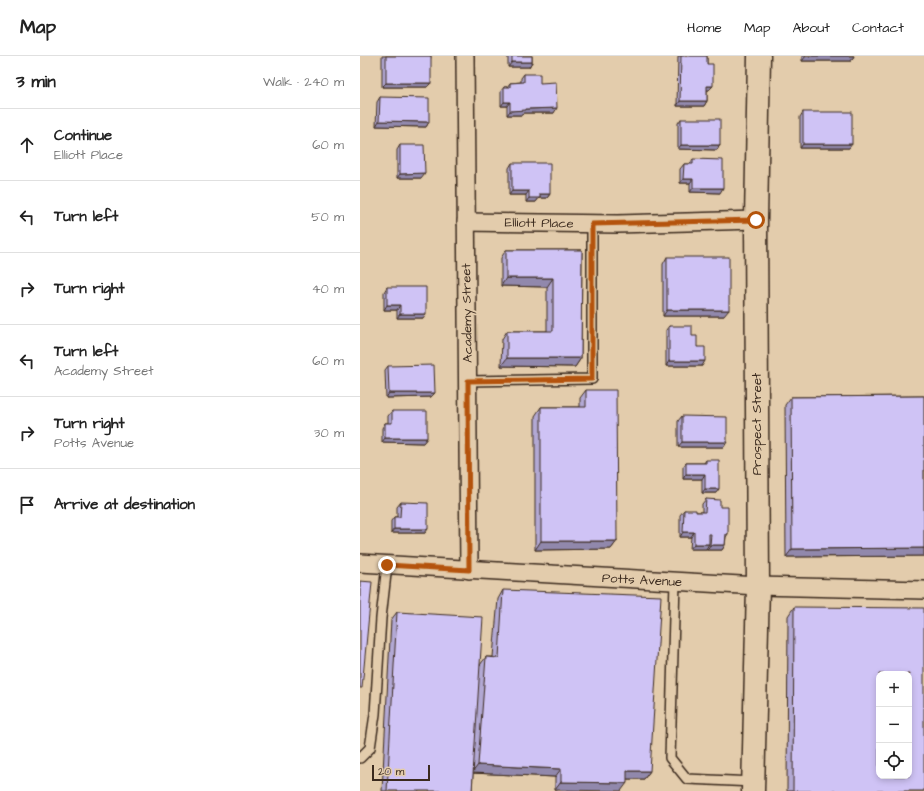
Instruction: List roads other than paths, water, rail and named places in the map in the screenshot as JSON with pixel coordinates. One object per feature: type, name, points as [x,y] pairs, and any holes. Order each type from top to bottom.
[{"type":"street","name":"Academy Street","points":[[465,56],[469,570]]},
{"type":"street","name":"Prospect Street","points":[[753,787],[758,586],[756,220],[759,56]]},
{"type":"street","name":"Elliott Place","points":[[466,222],[592,224],[756,220]]},
{"type":"street","name":"Potts Avenue","points":[[360,563],[758,586],[924,590]]},
{"type":"lane","points":[[468,381],[592,379],[592,224]]},
{"type":"lane","points":[[360,758],[370,748],[376,714],[381,618],[387,565]]},
{"type":"lane","points":[[675,582],[670,758],[687,779],[753,787]]}]
